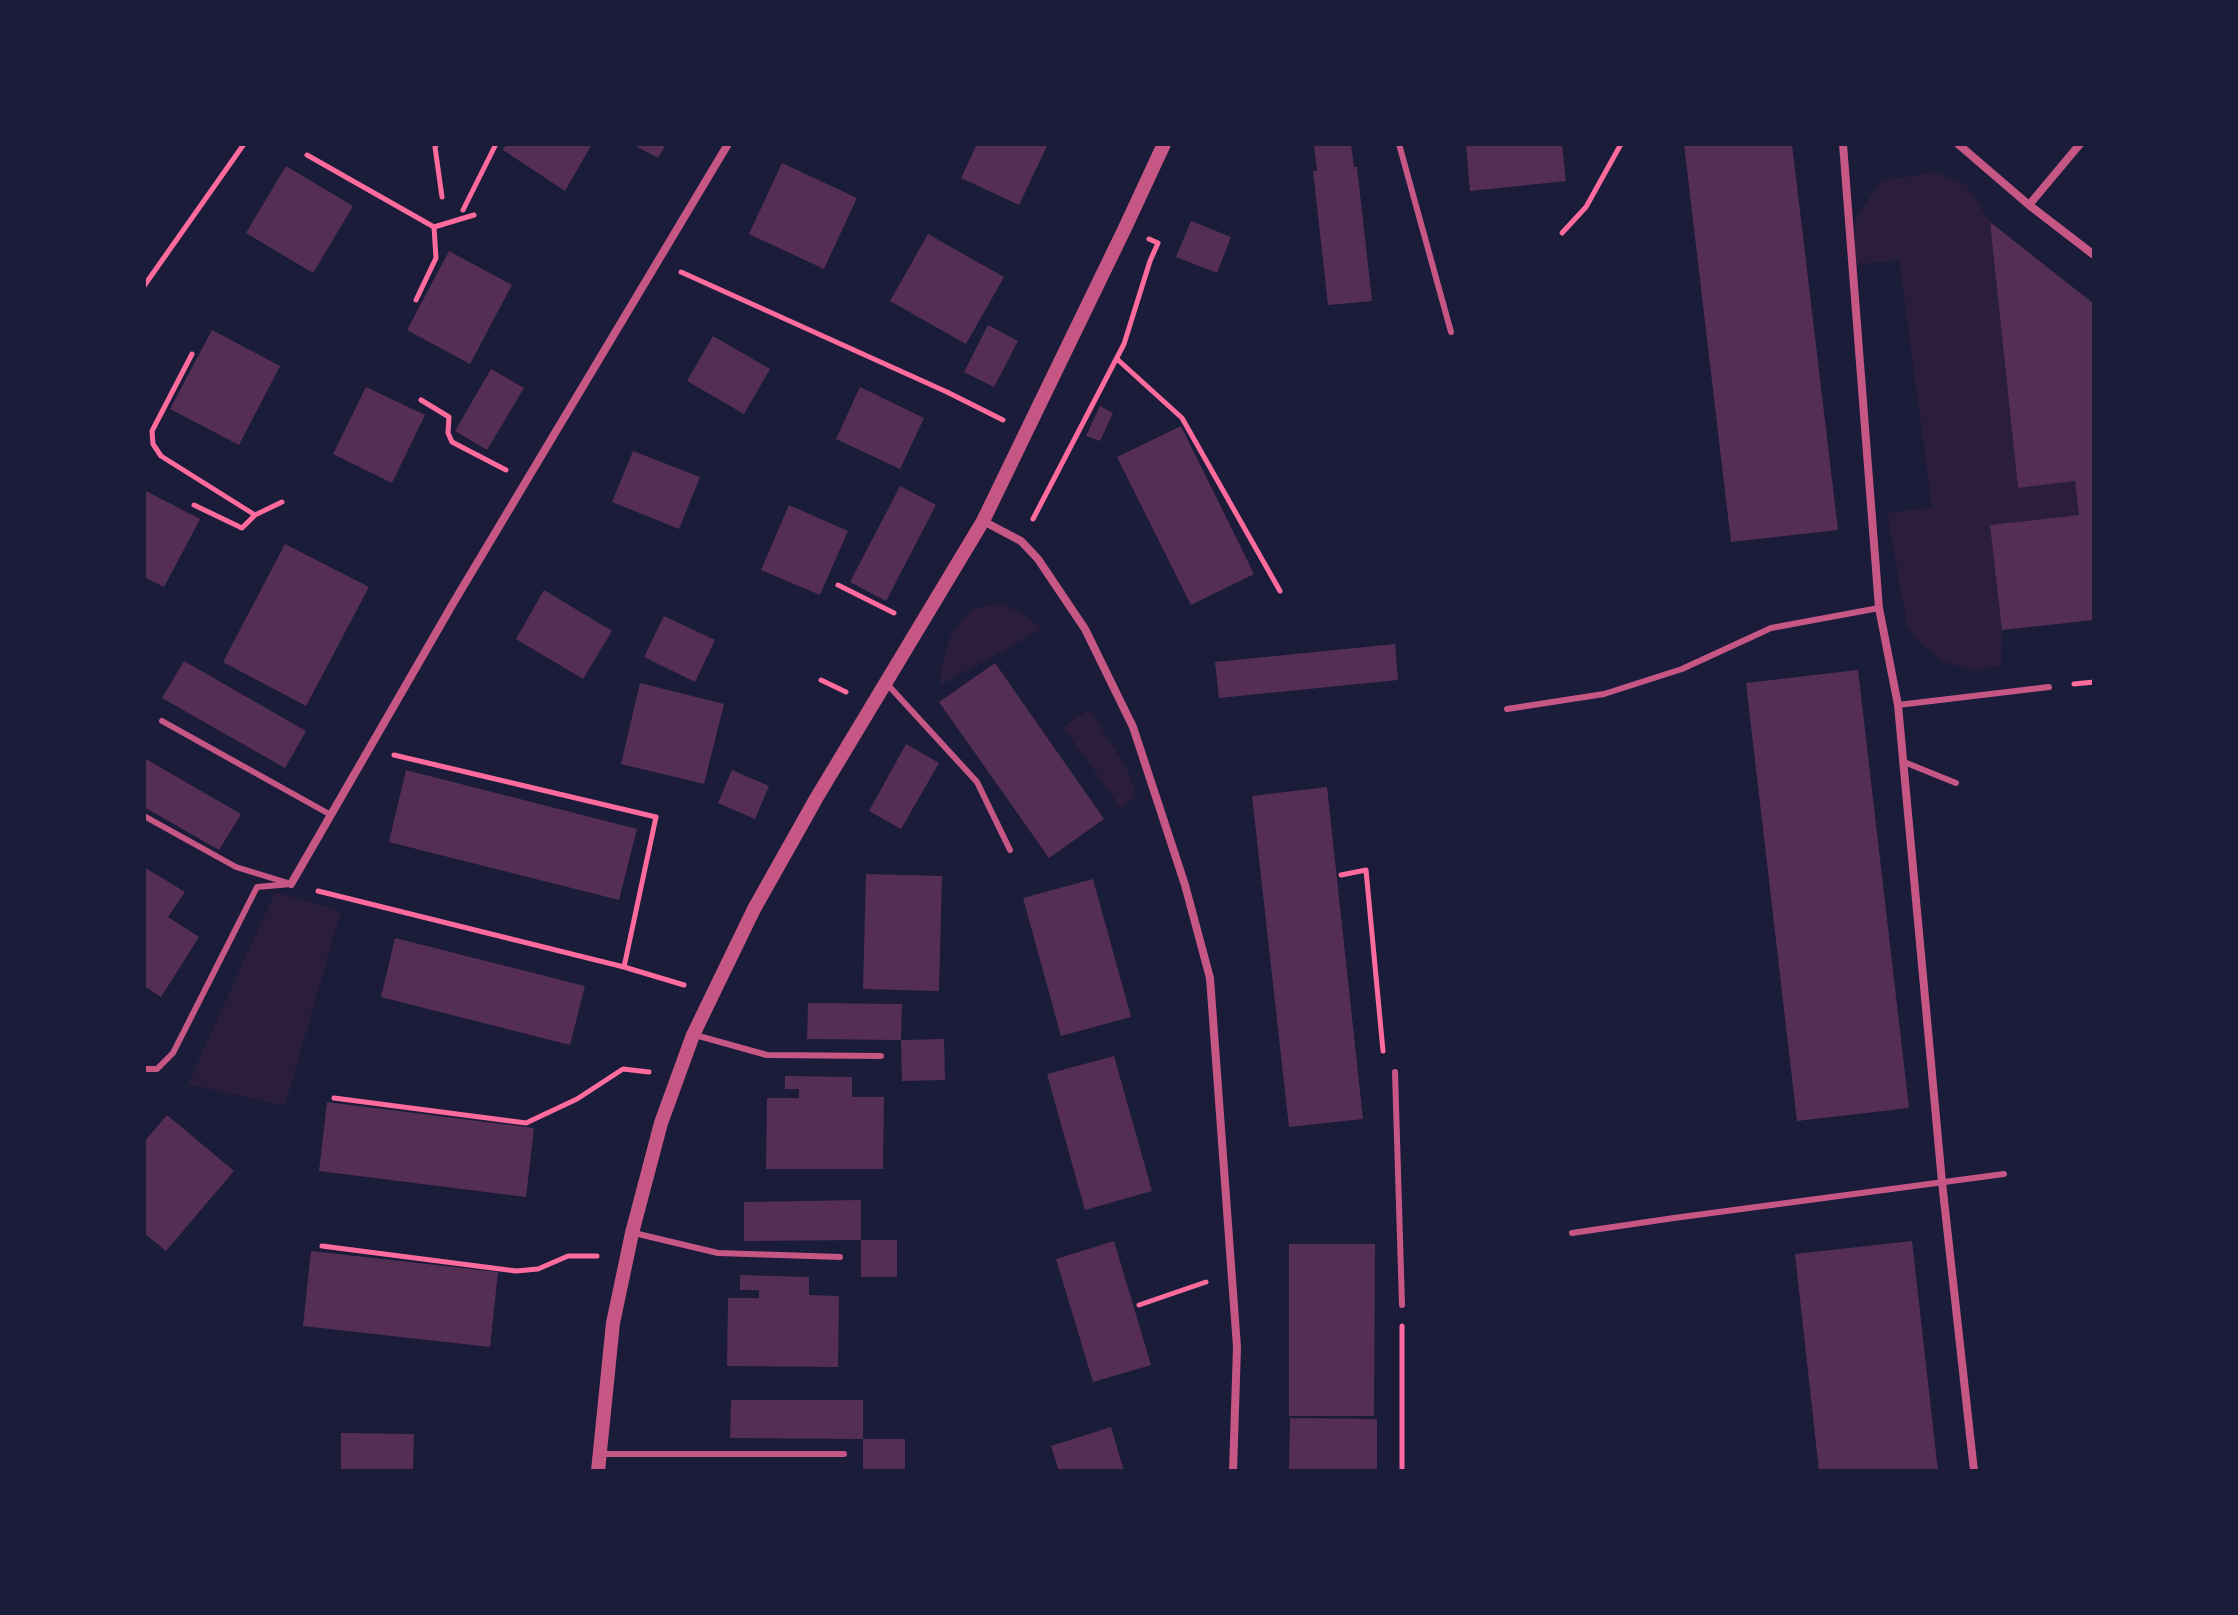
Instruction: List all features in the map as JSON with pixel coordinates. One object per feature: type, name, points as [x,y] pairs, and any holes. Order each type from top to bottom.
[{"type":"street","points":[[291,884],[728,144]]},
{"type":"street","points":[[598,1471],[613,1323],[627,1255],[661,1123],[693,1035],[754,909],[885,682],[983,521],[1164,144]]},
{"type":"street","points":[[1843,144],[1879,608],[1898,705],[1942,1182],[1974,1471]]},
{"type":"street","points":[[1958,144],[2094,255]]},
{"type":"street","points":[[2029,205],[2080,144]]},
{"type":"street","points":[[983,521],[1021,541],[1038,559],[1085,629],[1133,727],[1185,885],[1210,978],[1237,1347],[1233,1471]]},
{"type":"lane","points":[[1399,144],[1451,332]]},
{"type":"lane","points":[[1507,709],[1604,694],[1682,669],[1771,628],[1879,608]]},
{"type":"lane","points":[[885,682],[977,782],[1010,850]]},
{"type":"lane","points":[[1898,705],[2049,687]]},
{"type":"lane","points":[[162,721],[331,815]]},
{"type":"lane","points":[[1904,762],[1956,783]]},
{"type":"lane","points":[[144,816],[236,867],[291,884]]},
{"type":"lane","points":[[144,1069],[157,1069],[173,1053],[257,887],[291,884]]},
{"type":"lane","points":[[693,1035],[767,1055],[881,1056]]},
{"type":"lane","points":[[1395,1072],[1402,1305]]},
{"type":"lane","points":[[1572,1233],[2004,1174]]},
{"type":"lane","points":[[632,1233],[718,1253],[840,1257]]},
{"type":"lane","points":[[599,1454],[844,1454]]},
{"type":"path","points":[[144,286],[244,144]]},
{"type":"path","points":[[437,144],[442,197]]},
{"type":"path","points":[[463,210],[496,144]]},
{"type":"path","points":[[1562,233],[1586,207],[1621,144]]},
{"type":"path","points":[[307,155],[434,227],[474,215]]},
{"type":"path","points":[[416,300],[436,258],[434,227]]},
{"type":"path","points":[[658,262],[947,392],[1000,419]]},
{"type":"path","points":[[192,354],[152,431],[153,444],[161,456],[255,515]]},
{"type":"path","points":[[1117,359],[1182,418],[1280,591]]},
{"type":"path","points":[[421,400],[449,417],[448,433],[452,442],[527,480]]},
{"type":"path","points":[[194,505],[242,528],[255,515],[282,502]]},
{"type":"path","points":[[838,585],[919,626]]},
{"type":"path","points":[[369,749],[656,817],[624,967]]},
{"type":"path","points":[[1341,875],[1366,870],[1382,1048],[1395,1072]]},
{"type":"path","points":[[291,884],[624,967],[712,993]]},
{"type":"path","points":[[334,1098],[526,1123],[577,1099],[623,1069],[678,1076]]},
{"type":"path","points":[[322,1246],[516,1271],[538,1269],[568,1256],[627,1255]]},
{"type":"path","points":[[1139,1305],[1231,1274]]},
{"type":"path","points":[[1402,1305],[1402,1471]]},
{"type":"shaded area","points":[[1935,172],[1966,185],[1990,222],[2018,488],[2075,481],[2079,515],[1991,525],[2002,630],[2001,665],[1975,670],[1943,662],[1917,640],[1907,625],[1887,513],[1932,507],[1899,260],[1854,265],[1855,220],[1880,181]]},
{"type":"shaded area","points":[[1002,604],[1026,616],[1042,629],[941,685],[941,667],[950,637],[959,624],[972,609]]},
{"type":"shaded area","points":[[1089,709],[1128,770],[1136,796],[1121,808],[1063,727]]},
{"type":"shaded area","points":[[275,892],[341,911],[285,1106],[188,1084]]},
{"type":"building","points":[[506,144],[592,144],[565,191],[503,150]]},
{"type":"building","points":[[632,144],[666,144],[658,158]]},
{"type":"building","points":[[977,144],[1047,146],[1019,205],[961,178]]},
{"type":"building","points":[[1314,144],[1351,144],[1354,167],[1357,167],[1372,301],[1328,305],[1313,171],[1317,171]]},
{"type":"building","points":[[1466,144],[1562,144],[1566,181],[1470,191]]},
{"type":"building","points":[[1684,144],[1792,144],[1838,530],[1731,542]]},
{"type":"building","points":[[782,163],[857,198],[824,269],[749,234]]},
{"type":"building","points":[[286,166],[353,206],[313,273],[246,233]]},
{"type":"building","points":[[1191,221],[1231,237],[1217,273],[1176,257]]},
{"type":"building","points":[[1990,222],[2094,304],[2094,620],[2002,630],[1990,525],[2079,515],[2075,481],[2018,488]]},
{"type":"building","points":[[928,234],[1004,277],[966,344],[890,301]]},
{"type":"building","points":[[449,251],[512,285],[470,364],[407,330]]},
{"type":"building","points":[[988,325],[1018,341],[994,387],[964,372]]},
{"type":"building","points":[[212,330],[280,366],[239,445],[170,409]]},
{"type":"building","points":[[713,336],[770,369],[744,414],[687,381]]},
{"type":"building","points":[[491,369],[524,388],[487,450],[455,431]]},
{"type":"building","points":[[366,387],[425,415],[392,483],[333,454]]},
{"type":"building","points":[[860,387],[924,418],[900,469],[836,439]]},
{"type":"building","points":[[1100,406],[1113,413],[1100,441],[1086,436]]},
{"type":"building","points":[[1181,426],[1254,574],[1191,605],[1117,457]]},
{"type":"building","points":[[633,451],[700,477],[679,529],[612,502]]},
{"type":"building","points":[[900,486],[936,505],[886,601],[850,582]]},
{"type":"building","points":[[144,490],[200,519],[164,587],[144,577]]},
{"type":"building","points":[[789,505],[848,531],[820,595],[761,570]]},
{"type":"building","points":[[285,544],[369,587],[306,706],[223,662]]},
{"type":"building","points":[[544,590],[612,631],[583,679],[516,639]]},
{"type":"building","points":[[664,616],[715,640],[695,682],[644,657]]},
{"type":"building","points":[[1395,644],[1398,680],[1219,698],[1215,662]]},
{"type":"building","points":[[184,661],[306,731],[285,768],[162,698]]},
{"type":"building","points":[[995,663],[1104,819],[1049,858],[939,702]]},
{"type":"building","points":[[1858,670],[1909,1108],[1797,1121],[1746,683]]},
{"type":"building","points":[[640,683],[724,704],[704,784],[621,764]]},
{"type":"building","points":[[906,744],[939,763],[901,829],[869,811]]},
{"type":"building","points":[[144,758],[241,814],[219,850],[144,807]]},
{"type":"building","points":[[406,770],[637,829],[619,900],[389,842]]},
{"type":"building","points":[[732,770],[769,786],[755,819],[718,803]]},
{"type":"building","points":[[1327,787],[1363,1119],[1289,1127],[1252,796]]},
{"type":"building","points":[[144,867],[185,892],[168,917],[199,937],[161,997],[144,986]]},
{"type":"building","points":[[866,874],[942,876],[939,991],[863,989]]},
{"type":"building","points":[[1093,879],[1131,1017],[1061,1036],[1023,898]]},
{"type":"building","points":[[395,938],[585,986],[570,1045],[381,997]]},
{"type":"building","points":[[808,1003],[902,1004],[901,1040],[807,1039]]},
{"type":"building","points":[[944,1039],[945,1080],[902,1081],[901,1040]]},
{"type":"building","points":[[1114,1056],[1152,1191],[1085,1210],[1047,1074]]},
{"type":"building","points":[[785,1076],[852,1077],[852,1097],[884,1097],[883,1169],[766,1169],[767,1098],[799,1098],[799,1089],[785,1089]]},
{"type":"building","points":[[327,1102],[534,1128],[526,1197],[319,1171]]},
{"type":"building","points":[[167,1115],[234,1171],[166,1251],[144,1233],[144,1142]]},
{"type":"building","points":[[861,1200],[861,1240],[744,1241],[744,1202]]},
{"type":"building","points":[[861,1240],[897,1240],[897,1277],[861,1277]]},
{"type":"building","points":[[1114,1241],[1151,1365],[1093,1382],[1056,1259]]},
{"type":"building","points":[[1912,1241],[1938,1471],[1819,1471],[1795,1254]]},
{"type":"building","points":[[1289,1244],[1375,1244],[1374,1416],[1289,1416]]},
{"type":"building","points":[[311,1251],[498,1272],[490,1347],[303,1326]]},
{"type":"building","points":[[740,1275],[809,1277],[809,1295],[839,1296],[838,1367],[727,1366],[728,1298],[759,1298],[759,1290],[740,1290]]},
{"type":"building","points":[[731,1400],[863,1400],[863,1439],[730,1438]]},
{"type":"building","points":[[1290,1418],[1377,1419],[1377,1471],[1289,1471]]},
{"type":"building","points":[[1111,1427],[1124,1471],[1059,1471],[1051,1446]]},
{"type":"building","points":[[341,1433],[414,1434],[413,1471],[341,1471]]},
{"type":"building","points":[[863,1439],[905,1439],[905,1471],[863,1471]]}]
